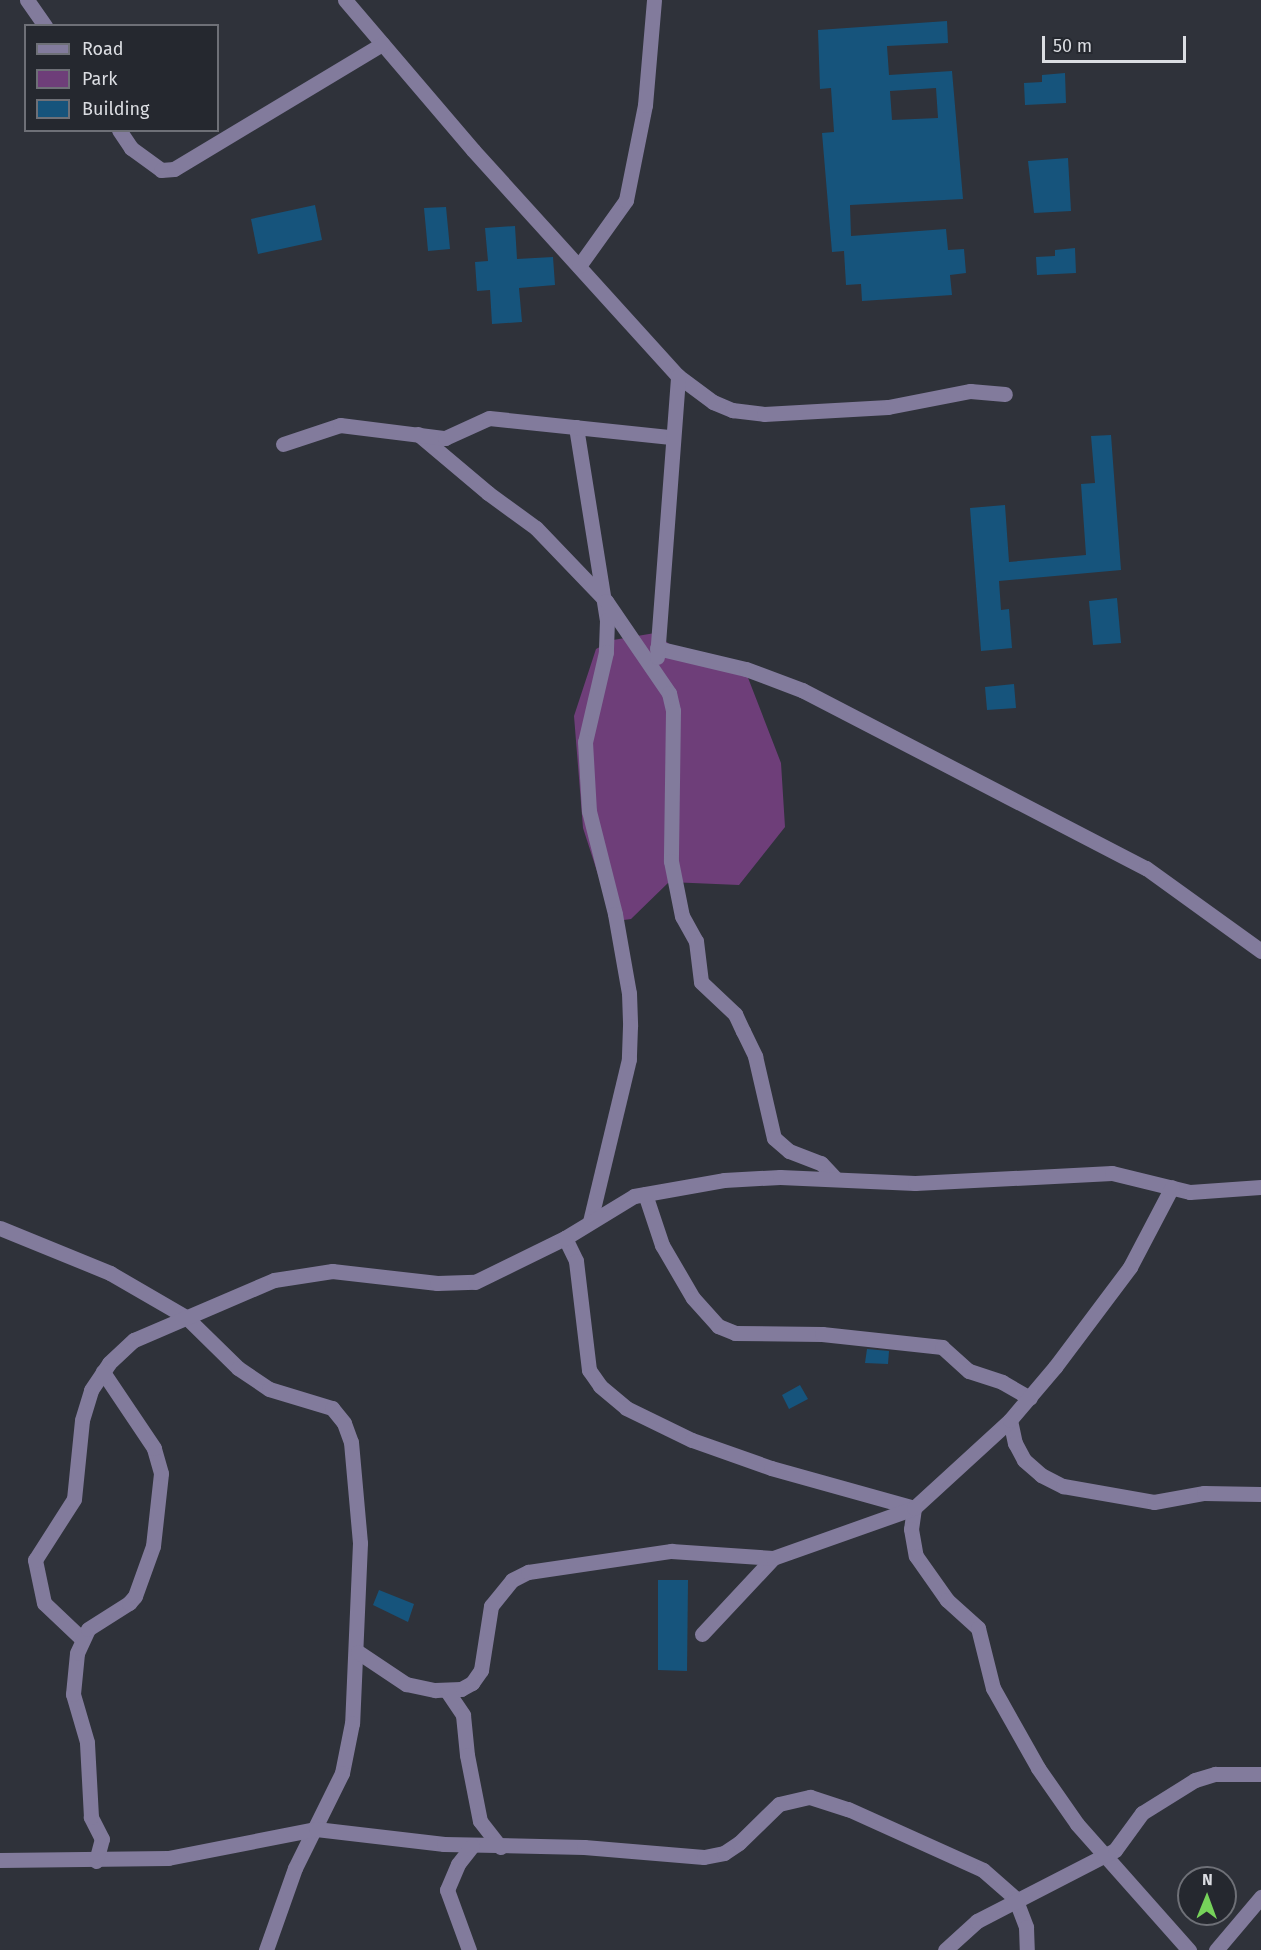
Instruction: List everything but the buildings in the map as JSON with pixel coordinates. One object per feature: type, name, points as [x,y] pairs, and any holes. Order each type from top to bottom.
[{"type":"street","points":[[27,0],[44,24]]},
{"type":"street","points":[[345,0],[678,376],[724,407],[764,414],[888,407],[970,391],[1005,394]]},
{"type":"street","points":[[579,266],[626,200],[645,105],[654,0]]},
{"type":"street","points":[[120,132],[131,148],[161,170],[174,168],[382,44]]},
{"type":"street","points":[[656,672],[671,437],[678,376]]},
{"type":"street","points":[[283,444],[340,425],[450,436],[485,418],[671,437]]},
{"type":"street","points":[[576,427],[592,544],[606,601],[606,652],[585,742],[588,811],[615,914],[629,993],[630,1026],[629,1059],[590,1221]]},
{"type":"street","points":[[418,434],[488,493],[536,528],[606,601],[656,672],[673,711],[673,879],[682,916],[696,941],[701,982],[735,1014],[743,1031],[754,1056],[774,1138],[789,1151],[821,1163],[835,1178]]},
{"type":"street","points":[[657,648],[746,669],[802,690],[1146,868],[1261,951]]},
{"type":"street","points":[[82,1639],[44,1603],[35,1560],[74,1499],[82,1420],[91,1390],[103,1372],[134,1340],[274,1280],[298,1274],[332,1271],[436,1283],[475,1282],[565,1238],[590,1221],[645,1194],[724,1180],[835,1178],[915,1183],[1112,1173],[1172,1187],[1210,1192],[1261,1187]]},
{"type":"street","points":[[358,1652],[406,1684],[447,1691],[461,1689],[478,1676],[487,1614],[499,1593],[528,1572],[671,1551],[773,1558],[914,1508],[1010,1420],[1030,1398],[1130,1267],[1172,1187]]},
{"type":"street","points":[[645,1194],[662,1245],[693,1298],[718,1326],[735,1333],[822,1334],[942,1347],[969,1371],[1002,1382],[1030,1398]]},
{"type":"street","points":[[0,1228],[110,1273],[186,1317],[238,1368],[268,1389],[332,1408],[344,1423],[351,1442],[358,1498],[358,1652],[342,1773],[295,1868],[266,1950]]},
{"type":"street","points":[[565,1238],[576,1261],[589,1370],[600,1386],[626,1408],[692,1440],[759,1464],[914,1508]]},
{"type":"street","points":[[96,1861],[102,1839],[91,1817],[87,1742],[73,1688],[82,1639],[96,1622],[129,1603],[135,1596],[153,1546],[152,1522],[160,1487],[160,1460],[103,1372]]},
{"type":"street","points":[[1010,1420],[1015,1443],[1024,1460],[1041,1475],[1063,1486],[1154,1502],[1204,1493],[1261,1494]]},
{"type":"street","points":[[914,1508],[911,1529],[916,1556],[947,1600],[978,1628],[993,1688],[1053,1792],[1105,1857],[1189,1950]]},
{"type":"street","points":[[702,1634],[773,1558]]},
{"type":"street","points":[[447,1691],[464,1715],[467,1755],[480,1821],[500,1847]]},
{"type":"street","points":[[945,1950],[970,1925],[1105,1857],[1127,1837],[1142,1813],[1195,1780],[1215,1774],[1261,1774]]},
{"type":"street","points":[[0,1860],[96,1861],[201,1853],[316,1828],[472,1846],[584,1848],[704,1857],[724,1853],[739,1843],[778,1804],[810,1797],[848,1809],[983,1870],[1017,1903],[1026,1927],[1027,1950]]},
{"type":"street","points":[[469,1950],[447,1890],[458,1864],[472,1846]]},
{"type":"street","points":[[1216,1950],[1261,1897]]},
{"type":"green space","points":[[655,633],[681,653],[745,670],[781,763],[785,827],[739,885],[669,882],[631,919],[624,920],[606,899],[583,828],[574,716],[596,649],[613,640]]}]
